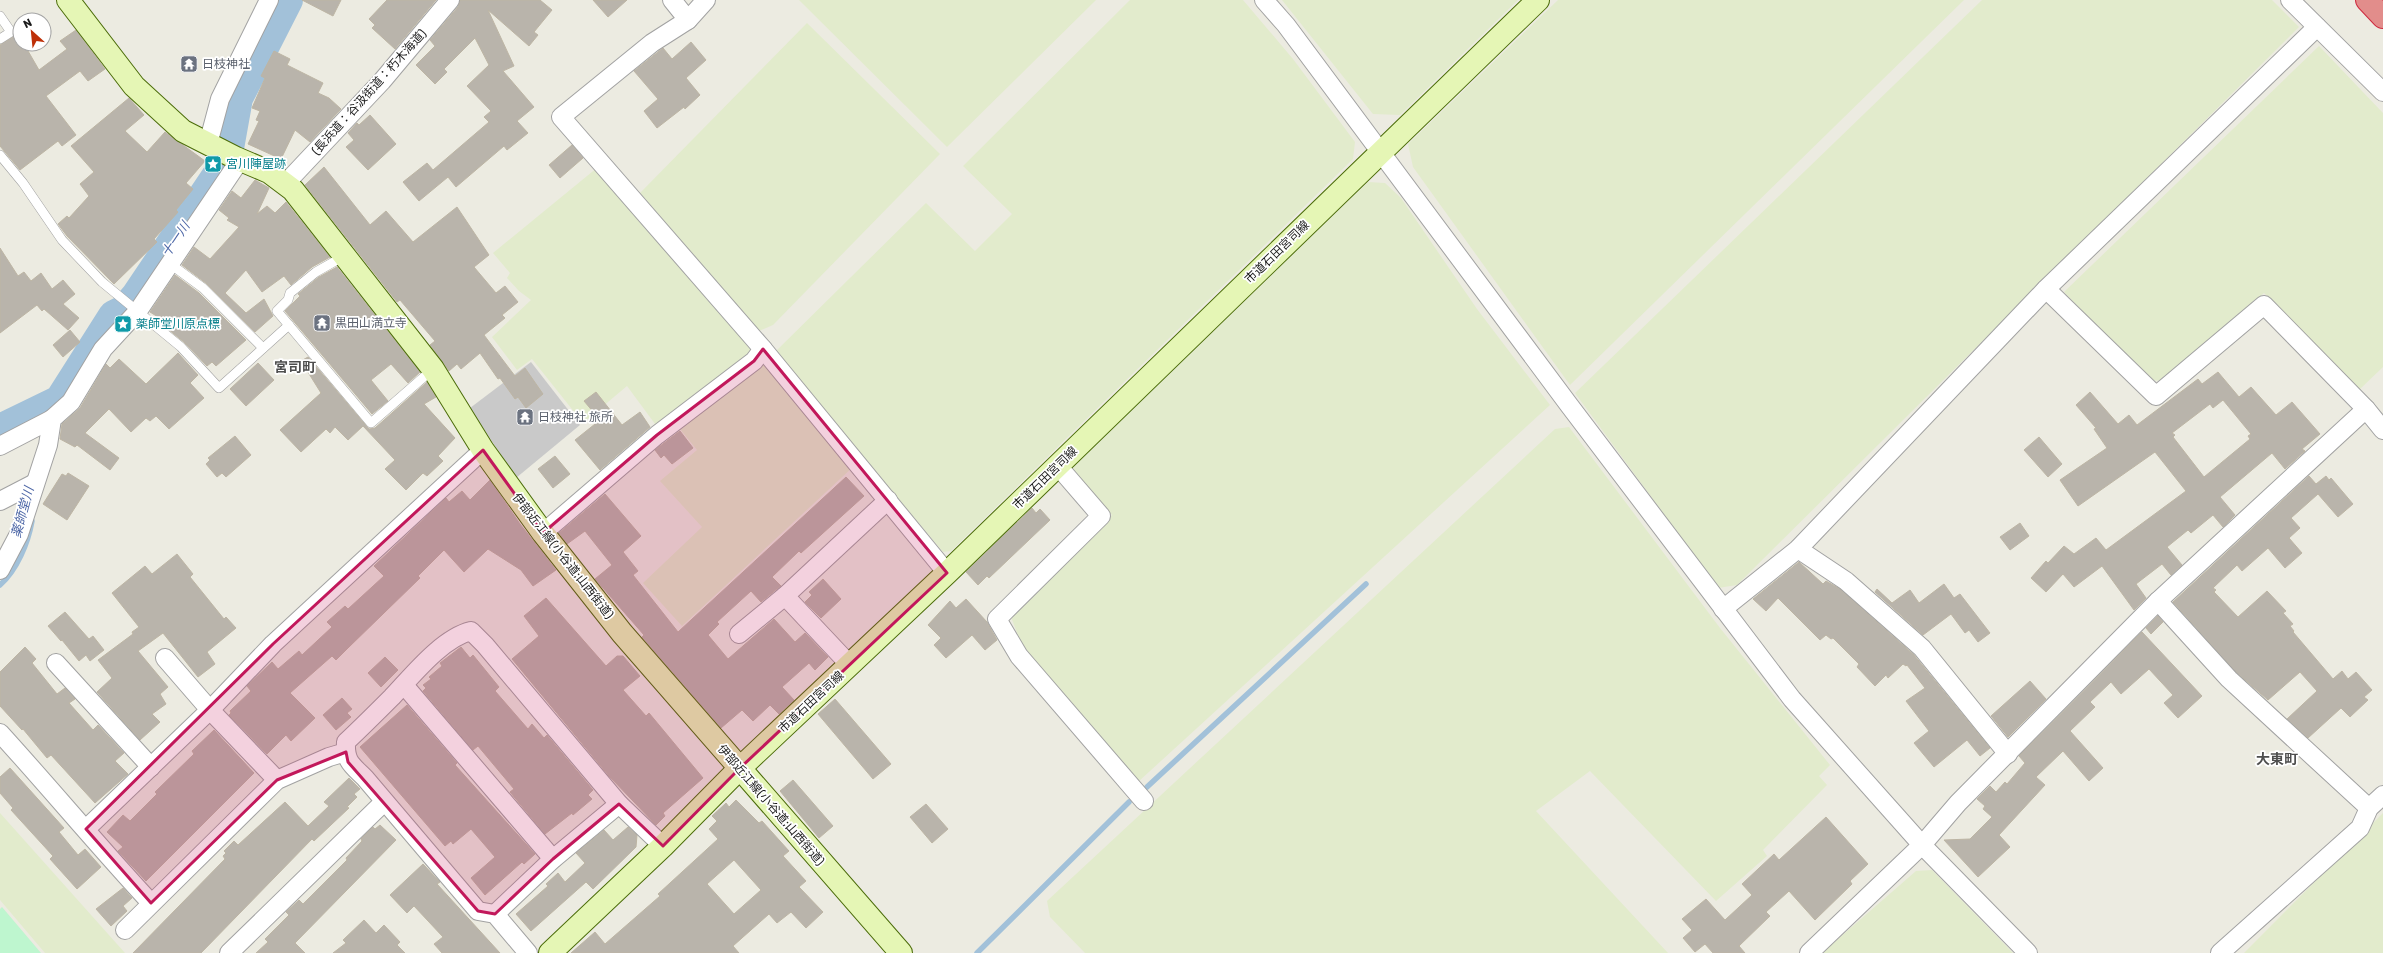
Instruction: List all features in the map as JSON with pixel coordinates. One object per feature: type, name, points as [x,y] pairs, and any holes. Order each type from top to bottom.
[{"type":"highway","points":[[2367,0],[2383,17]]},
{"type":"street","name":"伊部近江線(小谷道;山西街道)","points":[[68,0],[134,86],[183,131],[226,153],[269,172],[286,183],[433,369],[483,450],[543,533],[622,633],[739,769],[902,953]]},
{"type":"street","points":[[0,446],[52,419],[71,402],[102,349],[132,306],[170,263],[226,153],[220,99],[269,0]]},
{"type":"street","name":"(長浜道：谷汲街道：朽木海道)","points":[[286,183],[382,81],[450,0]]},
{"type":"street","points":[[672,0],[688,20]]},
{"type":"street","points":[[706,0],[688,20],[652,43],[561,117],[763,349],[947,573]]},
{"type":"street","points":[[1264,0],[1286,25],[1569,405],[1792,699],[1922,845],[2028,953]]},
{"type":"street","name":"市道石田宮司線","points":[[550,953],[663,846],[739,769],[947,573],[1538,0]]},
{"type":"street","points":[[2290,0],[2383,92]]},
{"type":"street","points":[[1723,609],[1798,549],[2046,289],[2317,27]]},
{"type":"street","points":[[2046,289],[2156,396],[2264,304],[2366,409],[2383,430]]},
{"type":"street","points":[[543,533],[657,435],[754,361],[763,349]]},
{"type":"street","points":[[1809,953],[1922,845],[1958,803],[2158,601],[2366,409]]},
{"type":"street","points":[[0,570],[19,534],[48,445],[52,419]]},
{"type":"street","points":[[86,829],[210,710],[274,644],[483,450]]},
{"type":"street","points":[[1057,465],[1101,516],[997,618],[1019,656],[1144,801]]},
{"type":"street","points":[[0,501],[35,483]]},
{"type":"street","points":[[739,634],[785,596],[888,500]]},
{"type":"street","points":[[1798,549],[1846,581],[1922,648],[2008,754]]},
{"type":"street","points":[[785,596],[850,665]]},
{"type":"street","points":[[2158,601],[2228,679],[2369,808]]},
{"type":"street","points":[[528,953],[495,914],[478,911],[365,778],[348,762],[346,742],[404,685],[419,666],[461,633],[470,631],[485,645],[619,804],[663,846]]},
{"type":"street","points":[[165,658],[210,710],[277,780]]},
{"type":"street","points":[[56,662],[151,766]]},
{"type":"street","points":[[404,685],[552,859]]},
{"type":"street","points":[[0,733],[86,829],[99,847],[151,903]]},
{"type":"street","points":[[125,930],[277,780],[329,757],[346,752]]},
{"type":"street","points":[[2220,953],[2360,828],[2369,808],[2383,795]]},
{"type":"street","points":[[229,953],[384,802]]},
{"type":"street","points":[[495,914],[552,859],[619,804]]},
{"type":"lane","points":[[0,16],[11,32],[0,39]]},
{"type":"lane","points":[[0,155],[24,183],[62,240],[102,282],[181,347],[219,388],[289,325]]},
{"type":"lane","points":[[344,256],[316,272],[290,293],[288,300],[277,311],[371,423],[433,369]]},
{"type":"lane","points":[[170,263],[203,288],[263,348]]},
{"type":"highlighted area","points":[[763,349],[947,573],[739,769],[663,846],[619,804],[553,859],[495,914],[478,911],[348,762],[346,752],[277,780],[151,903],[86,829],[273,644],[483,450],[543,533],[657,435],[754,361]]},
{"type":"shaded area","name":"日枝神社 旅所","points":[[531,362],[580,425],[516,478],[470,408]]},
{"type":"green space","points":[[799,0],[1096,0],[947,147]]},
{"type":"green space","points":[[1130,0],[1243,0],[1293,59],[1355,142],[1353,159],[951,551],[943,552],[775,352],[926,203],[975,251],[1012,214],[963,166]]},
{"type":"green space","points":[[1282,0],[1518,0],[1400,115],[1373,114]]},
{"type":"green space","points":[[1558,0],[1964,0],[1570,385],[1413,167],[1408,144]]},
{"type":"green space","points":[[1982,0],[2272,0],[2299,27],[1737,585],[1718,588],[1575,393]]},
{"type":"green space","points":[[807,23],[940,154],[773,325],[759,331],[640,193]]},
{"type":"green space","points":[[2319,46],[2383,113],[2383,367],[2359,390],[2264,293],[2165,381],[2148,380],[2064,292]]},
{"type":"green space","points":[[598,167],[755,346],[753,353],[658,428],[627,386],[583,423],[532,359],[517,370],[492,337],[531,300],[519,291],[507,278],[510,273],[493,253]]},
{"type":"green space","points":[[1368,182],[1385,183],[1401,198],[1477,309],[1550,405],[1138,782],[1023,649],[1010,614],[1112,515],[1074,474],[1073,463]]},
{"type":"green space","points":[[764,361],[854,466],[682,626],[643,583],[702,527],[660,481],[697,450],[676,424]]},
{"type":"green space","points":[[1569,427],[1720,628],[1830,765],[1819,776],[1827,785],[1763,850],[1767,856],[1716,901],[1590,771],[1536,811],[1668,953],[1085,953],[1050,917],[1047,901],[1555,429]]},
{"type":"green space","points":[[0,813],[125,953],[45,953],[0,900]]},
{"type":"green space","points":[[2383,813],[2383,953],[2244,953]]},
{"type":"green space","points":[[1932,870],[2013,953],[1822,953],[1916,871]]},
{"type":"green space","points":[[2,907],[41,953],[0,953],[0,909]]},
{"type":"building","points":[[302,0],[341,0],[333,16]]},
{"type":"building","points":[[387,0],[436,0],[395,49],[372,28],[375,25],[369,19]]},
{"type":"building","points":[[460,0],[540,0],[552,10],[534,32],[538,35],[529,46],[488,10],[514,66],[503,71],[534,107],[517,121],[528,133],[507,150],[504,146],[456,187],[448,177],[419,201],[403,182],[427,163],[433,170],[489,122],[484,117],[491,111],[467,86],[489,65],[475,38],[444,69],[447,72],[435,84],[416,65],[435,46],[430,40],[458,7]]},
{"type":"building","points":[[593,0],[627,0],[608,17]]},
{"type":"building","points":[[76,30],[105,69],[88,81],[80,71],[46,96],[76,135],[62,146],[58,141],[20,170],[0,146],[0,45],[12,38],[12,52],[29,52],[39,70],[67,49],[60,41]]},
{"type":"building","points":[[691,42],[706,60],[686,78],[700,95],[685,109],[684,107],[657,128],[644,111],[658,99],[634,71],[663,48],[672,59]]},
{"type":"building","points":[[274,51],[290,59],[287,65],[323,83],[318,93],[329,98],[341,109],[310,142],[295,130],[281,159],[248,144],[259,121],[256,120],[260,111],[252,108],[265,78],[261,76]]},
{"type":"building","points":[[129,98],[144,115],[125,131],[147,152],[165,132],[205,161],[186,183],[193,189],[176,210],[178,212],[154,239],[157,242],[114,284],[67,236],[58,224],[67,216],[69,218],[89,196],[80,184],[94,172],[71,146]]},
{"type":"building","points":[[370,115],[396,144],[368,170],[346,147],[354,140],[348,133],[357,123],[359,125]]},
{"type":"building","points":[[572,145],[583,158],[560,178],[549,165]]},
{"type":"building","points":[[324,167],[370,225],[386,211],[413,242],[457,207],[489,255],[474,267],[496,293],[505,286],[518,302],[502,315],[505,318],[484,335],[515,376],[525,368],[543,394],[526,408],[518,397],[515,399],[500,378],[498,379],[480,353],[461,369],[457,364],[449,371],[430,345],[435,341],[400,300],[397,302],[305,185]]},
{"type":"building","points":[[255,180],[269,188],[257,214],[267,206],[275,213],[286,202],[330,257],[312,267],[291,285],[284,276],[262,292],[246,270],[225,293],[246,313],[264,299],[273,316],[255,332],[207,284],[182,265],[194,247],[210,259],[239,227],[227,220],[229,218],[219,210],[232,191],[241,198]]},
{"type":"building","points":[[0,248],[18,276],[24,272],[31,281],[41,273],[52,289],[63,280],[75,294],[63,304],[79,318],[68,330],[44,309],[42,311],[37,305],[0,333]]},
{"type":"building","points":[[337,267],[420,372],[408,383],[391,364],[371,380],[388,401],[372,414],[285,311],[300,296],[298,294],[319,277]]},
{"type":"building","points":[[175,275],[199,293],[246,340],[216,366],[212,362],[207,366],[185,343],[168,329],[171,325],[150,312]]},
{"type":"building","points":[[70,330],[80,342],[63,357],[53,345]]},
{"type":"building","points":[[178,353],[198,375],[190,383],[204,398],[169,429],[156,416],[150,421],[146,418],[131,432],[109,409],[85,433],[119,458],[110,470],[77,445],[75,447],[60,439],[62,424],[80,408],[106,364],[110,368],[119,359],[146,384]]},
{"type":"building","points":[[308,357],[369,429],[375,428],[427,382],[436,397],[424,404],[455,438],[438,456],[443,461],[427,476],[423,473],[406,490],[385,469],[395,460],[363,426],[348,440],[335,427],[330,433],[326,429],[301,452],[280,430],[321,393],[301,361]]},
{"type":"building","points":[[258,363],[274,380],[246,406],[230,389]]},
{"type":"building","points":[[2218,372],[2239,397],[2251,387],[2276,415],[2292,402],[2320,434],[2302,449],[2305,451],[2285,469],[2272,453],[2220,497],[2235,515],[2223,527],[2213,515],[2191,533],[2188,530],[2167,547],[2182,565],[2171,575],[2162,564],[2136,584],[2146,598],[2134,610],[2102,566],[2074,587],[2063,574],[2046,592],[2031,578],[2046,561],[2048,563],[2064,546],[2074,554],[2096,538],[2106,550],[2186,491],[2155,452],[2078,506],[2060,480],[2107,448],[2094,429],[2096,428],[2076,405],[2090,392],[2118,424],[2129,415],[2137,425],[2198,379],[2202,384]],"holes":[[[2223,400],[2251,434],[2248,436],[2250,439],[2204,477],[2173,437],[2175,435],[2172,433],[2210,404],[2213,408]]]},
{"type":"building","points":[[596,392],[622,425],[640,412],[650,427],[600,470],[575,440],[600,420],[584,401]]},
{"type":"building","points":[[680,431],[693,448],[672,464],[664,455],[661,458],[655,450]]},
{"type":"building","points":[[235,436],[251,455],[226,477],[222,473],[217,477],[206,464],[210,460],[208,458]]},
{"type":"building","points":[[2039,437],[2062,464],[2048,477],[2024,450]]},
{"type":"building","points":[[555,456],[570,474],[553,488],[538,469]]},
{"type":"building","points":[[68,473],[89,486],[67,520],[43,504],[62,474],[66,476]]},
{"type":"building","points":[[2309,476],[2316,484],[2326,476],[2329,480],[2331,478],[2353,504],[2338,517],[2318,494],[2291,518],[2300,528],[2289,538],[2302,553],[2285,568],[2268,548],[2242,571],[2237,565],[2213,588],[2216,590],[2214,592],[2238,617],[2267,591],[2286,611],[2283,613],[2293,624],[2290,626],[2294,631],[2293,632],[2333,679],[2342,671],[2348,679],[2356,672],[2372,690],[2364,697],[2368,700],[2350,717],[2341,708],[2308,738],[2287,719],[2317,691],[2300,672],[2268,700],[2236,672],[2173,602]]},
{"type":"building","points":[[846,477],[864,496],[801,553],[799,551],[772,577],[781,586],[761,602],[751,591],[717,622],[719,624],[708,635],[728,659],[774,619],[795,642],[805,633],[828,657],[815,670],[809,663],[782,687],[794,700],[779,714],[770,705],[753,721],[742,710],[721,728],[642,637],[644,635],[595,579],[612,565],[585,531],[567,544],[559,533],[605,494],[641,536],[623,552],[638,571],[633,575],[678,632]]},
{"type":"building","points":[[490,480],[520,524],[556,570],[533,586],[521,570],[488,549],[464,572],[444,550],[418,576],[420,578],[336,660],[332,656],[290,693],[315,718],[291,741],[286,735],[267,754],[229,715],[231,713],[230,711],[251,691],[247,686],[272,662],[278,669],[299,651],[302,655],[332,627],[327,622],[345,606],[348,609],[384,576],[374,566],[446,498],[449,502],[462,491],[470,500]]},
{"type":"building","points":[[1032,508],[1036,513],[1040,509],[1050,520],[989,578],[987,576],[978,585],[966,572]]},
{"type":"building","points":[[2020,523],[2029,536],[2010,550],[2000,537]]},
{"type":"building","points":[[177,554],[193,574],[190,577],[224,619],[226,617],[236,628],[207,652],[215,664],[198,677],[163,633],[138,651],[168,687],[160,694],[166,704],[152,714],[160,722],[140,740],[97,692],[112,678],[98,660],[133,634],[132,632],[139,627],[112,593],[145,566],[152,574]]},
{"type":"building","points":[[1799,562],[1823,584],[1826,581],[1840,589],[1914,655],[1990,748],[1980,756],[1967,740],[1934,767],[1914,743],[1929,731],[1906,701],[1925,688],[1907,665],[1906,666],[1903,664],[1888,678],[1886,675],[1875,686],[1857,667],[1859,664],[1833,638],[1831,639],[1826,635],[1820,640],[1778,598],[1766,611],[1753,599]]},
{"type":"building","points":[[823,579],[841,599],[821,618],[805,602],[812,595],[809,592]]},
{"type":"building","points":[[1944,584],[1954,598],[1960,594],[1990,633],[1978,642],[1969,630],[1965,633],[1951,614],[1923,635],[1875,592],[1877,589],[1892,603],[1910,590],[1919,603]]},
{"type":"building","points":[[546,598],[606,666],[617,656],[623,656],[640,676],[623,690],[646,716],[649,713],[703,778],[663,813],[665,816],[656,825],[609,776],[512,659],[539,636],[524,616]]},
{"type":"building","points":[[966,599],[987,622],[997,640],[985,650],[972,635],[946,658],[934,645],[941,638],[928,625],[950,601],[956,608]]},
{"type":"building","points":[[65,612],[89,639],[93,636],[104,650],[90,661],[86,655],[79,661],[48,626]]},
{"type":"building","points":[[2158,616],[2163,622],[2151,634],[2146,628]]},
{"type":"building","points":[[2142,632],[2202,696],[2178,718],[2164,703],[2173,695],[2149,669],[2121,694],[2111,682],[2090,702],[2095,707],[2070,731],[2103,768],[2089,781],[2063,751],[2036,777],[2045,785],[1999,835],[2010,847],[1978,877],[1944,840],[1970,839],[1992,817],[1983,809],[1985,806],[1977,799],[1990,786],[1996,792],[2005,782],[2007,784],[2025,763],[2019,756]]},
{"type":"building","points":[[25,647],[36,659],[32,663],[57,694],[65,688],[75,699],[69,703],[93,730],[98,725],[124,753],[115,761],[128,774],[95,803],[51,755],[47,758],[23,729],[22,730],[0,706],[0,672]]},
{"type":"building","points":[[461,647],[470,658],[473,655],[499,687],[495,691],[528,729],[532,724],[544,738],[547,735],[593,790],[588,795],[592,799],[573,815],[572,813],[545,834],[510,792],[514,789],[478,746],[473,750],[423,691],[426,688],[423,685],[431,679],[429,677],[442,666],[440,663]]},
{"type":"building","points":[[385,657],[398,670],[381,687],[368,673]]},
{"type":"building","points":[[2030,681],[2046,699],[2008,737],[1991,716]]},
{"type":"building","points":[[342,698],[352,709],[347,713],[351,717],[336,730],[323,715]]},
{"type":"building","points":[[835,699],[891,764],[873,779],[818,714]]},
{"type":"building","points":[[407,705],[457,763],[455,765],[535,854],[524,864],[522,862],[485,895],[471,878],[495,857],[471,829],[453,844],[451,841],[445,846],[360,747]]},
{"type":"building","points":[[214,730],[254,773],[146,881],[118,851],[123,847],[107,832],[123,815],[130,821],[157,794],[155,792],[194,754],[192,751]]},
{"type":"building","points":[[10,768],[64,828],[59,832],[78,855],[85,849],[101,867],[77,889],[50,859],[53,856],[11,810],[13,808],[0,793],[0,777]]},
{"type":"building","points":[[349,778],[360,789],[354,794],[357,797],[347,807],[349,808],[314,841],[312,839],[201,953],[133,953],[225,859],[223,856],[226,853],[224,851],[234,841],[238,845],[285,802],[308,826],[329,806],[324,802]]},
{"type":"building","points":[[793,780],[833,826],[819,838],[780,791]]},
{"type":"building","points":[[736,800],[759,823],[762,821],[789,851],[783,856],[806,881],[799,887],[823,912],[806,928],[791,912],[777,923],[769,914],[733,946],[739,953],[571,953],[595,932],[605,944],[660,896],[658,894],[718,839],[709,829],[717,821],[712,816],[726,803],[729,807]],"holes":[[[734,860],[761,890],[734,914],[707,884]]]},
{"type":"building","points":[[926,804],[948,829],[932,843],[910,817]]},
{"type":"building","points":[[1826,817],[1868,864],[1850,881],[1852,884],[1815,920],[1789,891],[1766,912],[1770,916],[1739,946],[1745,953],[1713,953],[1705,944],[1695,952],[1683,938],[1692,930],[1682,919],[1706,899],[1725,920],[1752,895],[1742,884],[1774,854],[1779,860]]},
{"type":"building","points":[[380,825],[396,840],[295,943],[305,953],[256,953],[268,942],[265,939],[289,915],[286,912],[299,900],[303,904],[347,860],[346,858],[362,841],[361,839],[373,827],[375,829]]},
{"type":"building","points":[[628,827],[637,835],[636,847],[593,889],[586,882],[531,931],[516,914],[548,886],[546,884],[558,873],[565,882],[585,863],[576,853],[604,830],[613,840]]},
{"type":"building","points":[[423,864],[440,882],[437,884],[500,953],[442,953],[434,944],[443,937],[414,906],[407,913],[390,895]]},
{"type":"building","points":[[123,888],[132,898],[123,906],[127,911],[111,926],[96,909]]},
{"type":"building","points":[[364,920],[376,933],[384,925],[400,942],[397,945],[405,953],[333,953],[346,943],[343,940]]},
{"type":"waterway","name":"十一川","points":[[0,430],[60,401],[114,316],[124,311],[137,296],[225,165],[237,98],[287,0]]},
{"type":"waterway","name":"薬師堂川","points":[[0,585],[17,564],[25,547],[32,521]]},
{"type":"waterway","points":[[1147,787],[1366,584]]},
{"type":"waterway","points":[[977,953],[1129,802]]},
{"type":"place","name":"日枝神社","points":[[189,64]]},
{"type":"place","name":"宮川陣屋跡","points":[[213,164]]},
{"type":"place","name":"黒田山満立寺","points":[[322,323]]},
{"type":"place","name":"薬師堂川原点標","points":[[123,324]]},
{"type":"place","name":"日枝神社 旅所","points":[[525,417]]},
{"type":"district","name":"宮司町","points":[[295,367]]},
{"type":"district","name":"大東町","points":[[2277,759]]}]
